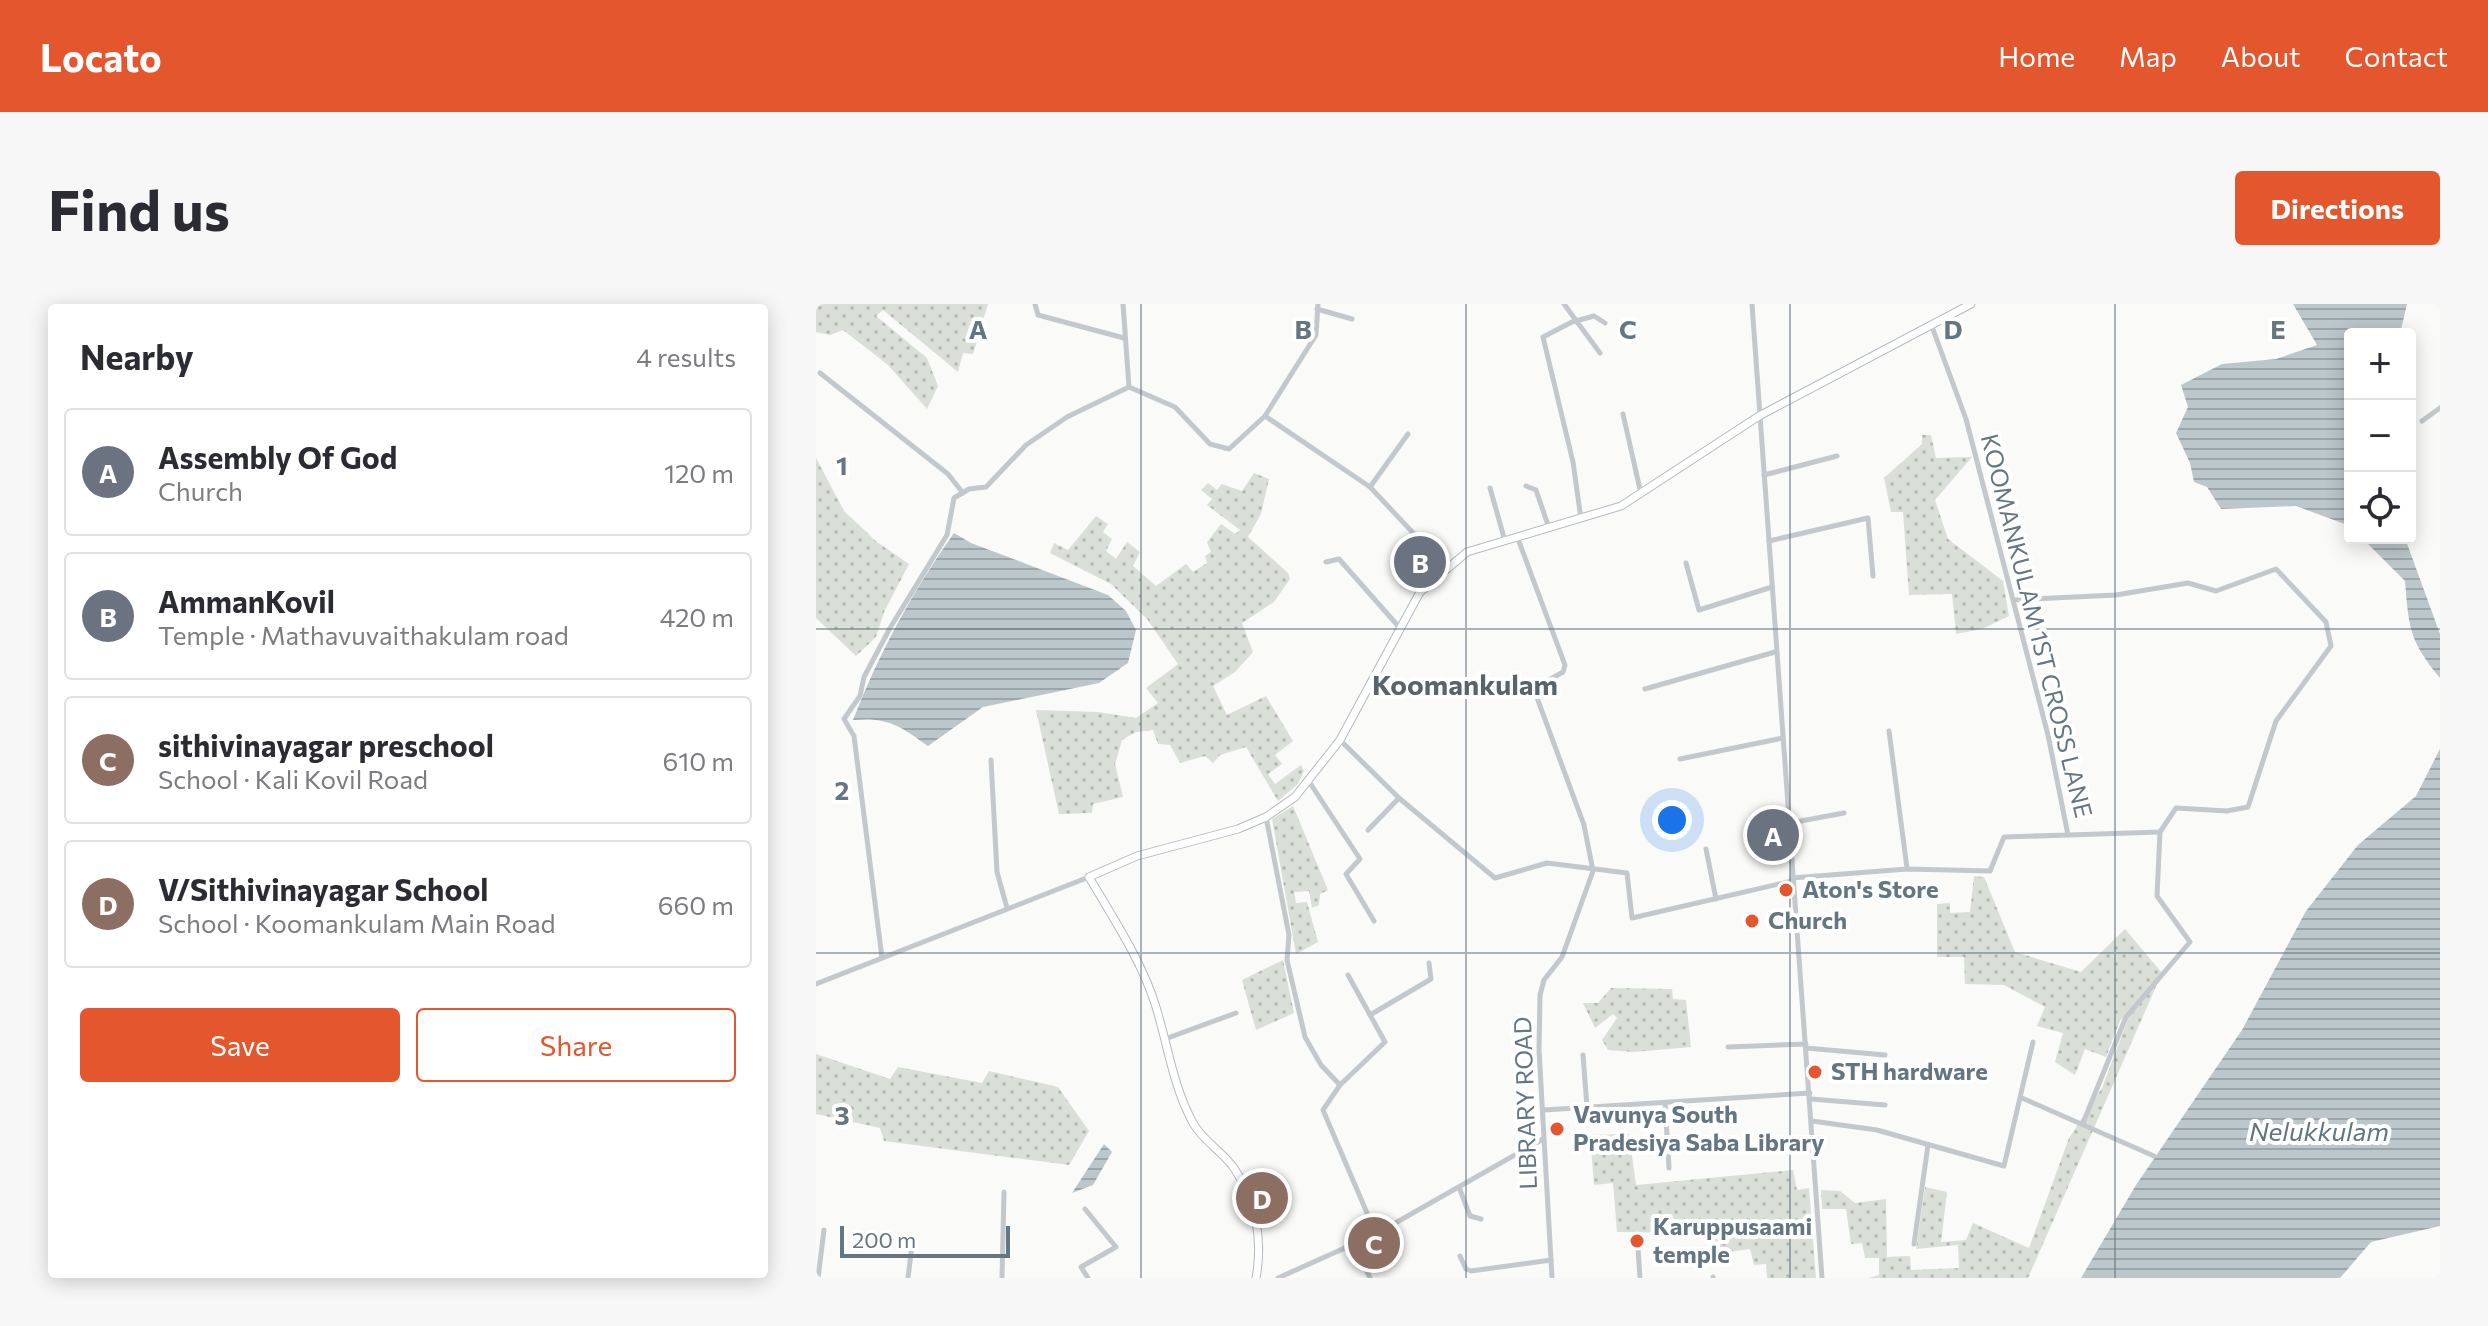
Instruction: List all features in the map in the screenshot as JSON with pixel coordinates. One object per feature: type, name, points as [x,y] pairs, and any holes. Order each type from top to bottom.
[{"type":"street","points":[[1035,304],[1038,315],[1124,338]]},
{"type":"street","points":[[1123,304],[1129,387]]},
{"type":"street","points":[[1564,304],[1600,353]]},
{"type":"street","points":[[1752,304],[1822,1278]]},
{"type":"street","points":[[816,984],[1137,856],[1204,840],[1266,817],[1295,797],[1340,740],[1420,592],[1467,552],[1621,506],[1759,416],[1971,304]]},
{"type":"street","points":[[882,958],[854,736],[844,719],[860,696],[864,677],[890,628],[947,535],[954,498],[986,487],[1026,445],[1067,417],[1129,387],[1175,407],[1210,444],[1229,449],[1265,416],[1316,335],[1317,306],[1352,319]]},
{"type":"street","points":[[1581,519],[1573,462],[1543,337],[1594,316],[1605,323]]},
{"type":"street","name":"KOOMANKULAM 1ST CROSS LANE","points":[[1593,871],[1627,873],[1632,918],[1792,879],[1907,869],[1990,871],[2004,837],[2068,835],[2014,600],[1966,419],[1931,324]]},
{"type":"street","points":[[820,373],[948,474],[963,493]]},
{"type":"street","points":[[2422,421],[2440,408]]},
{"type":"street","points":[[1623,414],[1641,494]]},
{"type":"street","points":[[1265,416],[1370,487],[1447,569]]},
{"type":"street","points":[[1370,487],[1408,434]]},
{"type":"street","points":[[1764,475],[1837,456]]},
{"type":"street","points":[[1526,486],[1536,490],[1549,530]]},
{"type":"street","points":[[1490,488],[1505,542]]},
{"type":"street","points":[[1769,541],[1868,518],[1873,576]]},
{"type":"street","points":[[1340,740],[1399,798],[1495,878],[1547,863],[1593,871],[1584,825],[1536,695],[1540,685],[1563,672],[1565,665],[1518,539]]},
{"type":"street","points":[[1326,562],[1339,559],[1399,627]]},
{"type":"street","points":[[1686,563],[1699,610],[1772,587]]},
{"type":"street","points":[[2014,600],[2116,595],[2188,583],[2216,591],[2276,569],[2326,622],[2331,646],[2276,721],[2253,801],[2248,807],[2227,811],[2176,808],[2160,832],[2157,896],[2190,942],[2126,1017],[2083,1123]]},
{"type":"street","points":[[1645,689],[1775,652]]},
{"type":"street","points":[[1889,731],[1907,869]]},
{"type":"street","points":[[1680,759],[1783,738]]},
{"type":"street","points":[[991,760],[997,872],[1007,908]]},
{"type":"street","points":[[1308,780],[1360,859],[1346,874],[1374,921]]},
{"type":"street","points":[[1368,830],[1399,798]]},
{"type":"street","points":[[1790,823],[1844,813]]},
{"type":"street","points":[[1266,817],[1289,935],[1287,960],[1305,1037],[1321,1065],[1340,1085]]},
{"type":"street","points":[[2068,835],[2160,832]]},
{"type":"street","points":[[1706,849],[1716,899]]},
{"type":"street","name":"LIBRARY ROAD","points":[[1552,1278],[1539,1050],[1540,995],[1544,980],[1562,957],[1593,871]]},
{"type":"street","points":[[1089,877],[1126,942],[1156,1006],[1163,1040],[1193,1125],[1234,1168],[1253,1213],[1260,1238],[1256,1278]]},
{"type":"street","points":[[1370,1015],[1431,979],[1429,963]]},
{"type":"street","points":[[1348,975],[1385,1042],[1340,1085],[1323,1110],[1376,1234]]},
{"type":"street","points":[[1163,1040],[1236,1013]]},
{"type":"street","points":[[1812,1121],[1877,1130],[2004,1166],[2033,1042]]},
{"type":"street","points":[[1728,1047],[1806,1046],[1885,1055]]},
{"type":"street","points":[[1583,1055],[1587,1107]]},
{"type":"street","points":[[1544,1110],[1810,1096],[1885,1105]]},
{"type":"street","points":[[2022,1098],[2154,1156]]},
{"type":"street","points":[[1665,1103],[1669,1168]]},
{"type":"street","points":[[1278,1278],[1376,1234],[1543,1139]]},
{"type":"street","points":[[1719,1151],[1813,1143]]},
{"type":"street","points":[[1914,1244],[1928,1145]]},
{"type":"street","points":[[1459,1187],[1470,1216],[1481,1219]]},
{"type":"street","points":[[1002,1278],[1004,1192]]},
{"type":"street","points":[[1085,1209],[1116,1247],[1081,1267],[1088,1278]]},
{"type":"street","points":[[818,1278],[824,1230]]},
{"type":"street","points":[[908,1278],[913,1237]]},
{"type":"street","points":[[1354,1244],[1370,1278]]},
{"type":"street","points":[[1638,1248],[1640,1278]]},
{"type":"street","points":[[1460,1256],[1466,1269],[1471,1271],[1551,1260]]},
{"type":"shaded area","points":[[816,304],[988,304],[973,354],[963,353],[958,372],[883,310],[876,316],[927,358],[938,386],[927,409],[888,365],[843,330],[830,335],[816,332]]},
{"type":"shaded area","points":[[1922,435],[1931,435],[1936,458],[1972,457],[1935,500],[1948,539],[2003,581],[2009,616],[1982,629],[1956,634],[1952,594],[1909,595],[1903,512],[1891,512],[1884,478],[1922,444]]},
{"type":"shaded area","points":[[816,458],[844,511],[877,542],[909,564],[884,612],[876,637],[856,656],[816,618]]},
{"type":"shaded area","points":[[1254,473],[1269,479],[1261,514],[1248,537],[1288,573],[1290,579],[1274,602],[1242,623],[1253,652],[1235,672],[1213,686],[1227,715],[1266,696],[1293,741],[1275,755],[1282,764],[1268,774],[1275,784],[1301,765],[1304,771],[1298,784],[1278,801],[1246,747],[1220,755],[1213,763],[1205,756],[1180,763],[1170,745],[1158,744],[1153,730],[1136,732],[1122,740],[1115,764],[1123,797],[1093,804],[1092,813],[1059,814],[1036,710],[1098,712],[1136,718],[1158,703],[1146,688],[1178,664],[1147,619],[1111,584],[1050,553],[1054,543],[1068,550],[1096,516],[1108,524],[1103,532],[1112,539],[1106,551],[1116,559],[1127,542],[1140,552],[1133,566],[1156,586],[1186,564],[1193,572],[1207,563],[1205,556],[1211,552],[1207,542],[1221,524],[1235,534],[1240,530],[1207,505],[1212,499],[1201,490],[1208,483],[1217,490],[1222,484],[1242,491]]},
{"type":"shaded area","points":[[1293,806],[1328,890],[1320,894],[1319,905],[1312,908],[1309,891],[1294,892],[1296,903],[1307,902],[1318,942],[1296,954],[1272,819]]},
{"type":"shaded area","points":[[1974,876],[1984,877],[2015,952],[2081,972],[2125,929],[2162,973],[2028,1278],[1868,1278],[1879,1275],[1879,1258],[1865,1258],[1862,1243],[1851,1244],[1846,1209],[1822,1209],[1821,1190],[1840,1191],[1855,1203],[1886,1199],[1887,1257],[1910,1256],[1911,1270],[1959,1268],[1958,1245],[1916,1249],[1925,1187],[1947,1192],[1941,1242],[1966,1240],[1973,1223],[2029,1248],[2069,1138],[2102,1088],[2133,1006],[2120,1021],[2106,1057],[2085,1049],[2075,1075],[2055,1062],[2063,1033],[2037,1026],[2045,1007],[2004,985],[1965,984],[1964,957],[1937,957],[1937,904],[1950,903],[1950,913],[1970,912]]},
{"type":"shaded area","points":[[1283,960],[1294,1013],[1256,1030],[1242,980]]},
{"type":"shaded area","points":[[1611,988],[1672,989],[1673,999],[1686,1000],[1691,1047],[1634,1052],[1608,1050],[1602,1040],[1617,1018],[1613,1014],[1595,1028],[1583,1003],[1598,1003]]},
{"type":"shaded area","points":[[816,1054],[890,1079],[898,1067],[982,1083],[989,1071],[1058,1087],[1089,1131],[1069,1165],[884,1141],[880,1128],[816,1114]]},
{"type":"shaded area","points":[[1629,1134],[1636,1185],[1793,1170],[1797,1190],[1809,1188],[1816,1278],[1767,1278],[1766,1264],[1754,1265],[1750,1249],[1713,1254],[1708,1233],[1617,1232],[1613,1183],[1594,1185],[1590,1135]]},
{"type":"water","points":[[2293,304],[2407,304],[2401,328],[2344,328],[2344,524],[2296,506],[2221,509],[2207,487],[2194,482],[2190,463],[2176,433],[2188,407],[2181,385],[2222,364],[2276,359],[2317,345]]},
{"type":"water","points":[[954,533],[971,543],[1108,595],[1126,611],[1136,630],[1128,663],[1099,683],[983,707],[928,746],[894,724],[853,720],[898,624]]},
{"type":"water","points":[[2368,544],[2407,544],[2440,634],[2440,678],[2422,654],[2412,633],[2405,581]]},
{"type":"water","name":"Nelukkulam","points":[[2440,749],[2440,1226],[2371,1242],[2340,1278],[2081,1278],[2136,1185],[2242,1030],[2306,911],[2358,845],[2416,796]]},
{"type":"water","points":[[1104,1144],[1112,1152],[1093,1185],[1072,1193]]},
{"type":"place","name":"AmmanKovil","points":[[1420,562]]},
{"type":"place","name":"Assembly Of God","points":[[1773,835]]},
{"type":"place","name":"Aton's Store","points":[[1786,890]]},
{"type":"place","name":"Church","points":[[1752,921]]},
{"type":"place","name":"STH hardware","points":[[1815,1072]]},
{"type":"place","name":"Vavunya South Pradesiya Saba Library","points":[[1557,1129]]},
{"type":"place","name":"V/Sithivinayagar School","points":[[1262,1198]]},
{"type":"place","name":"Karuppusaami temple","points":[[1637,1241]]},
{"type":"place","name":"sithivinayagar preschool","points":[[1374,1243]]},
{"type":"district","name":"Koomankulam","points":[[1465,685]]}]
